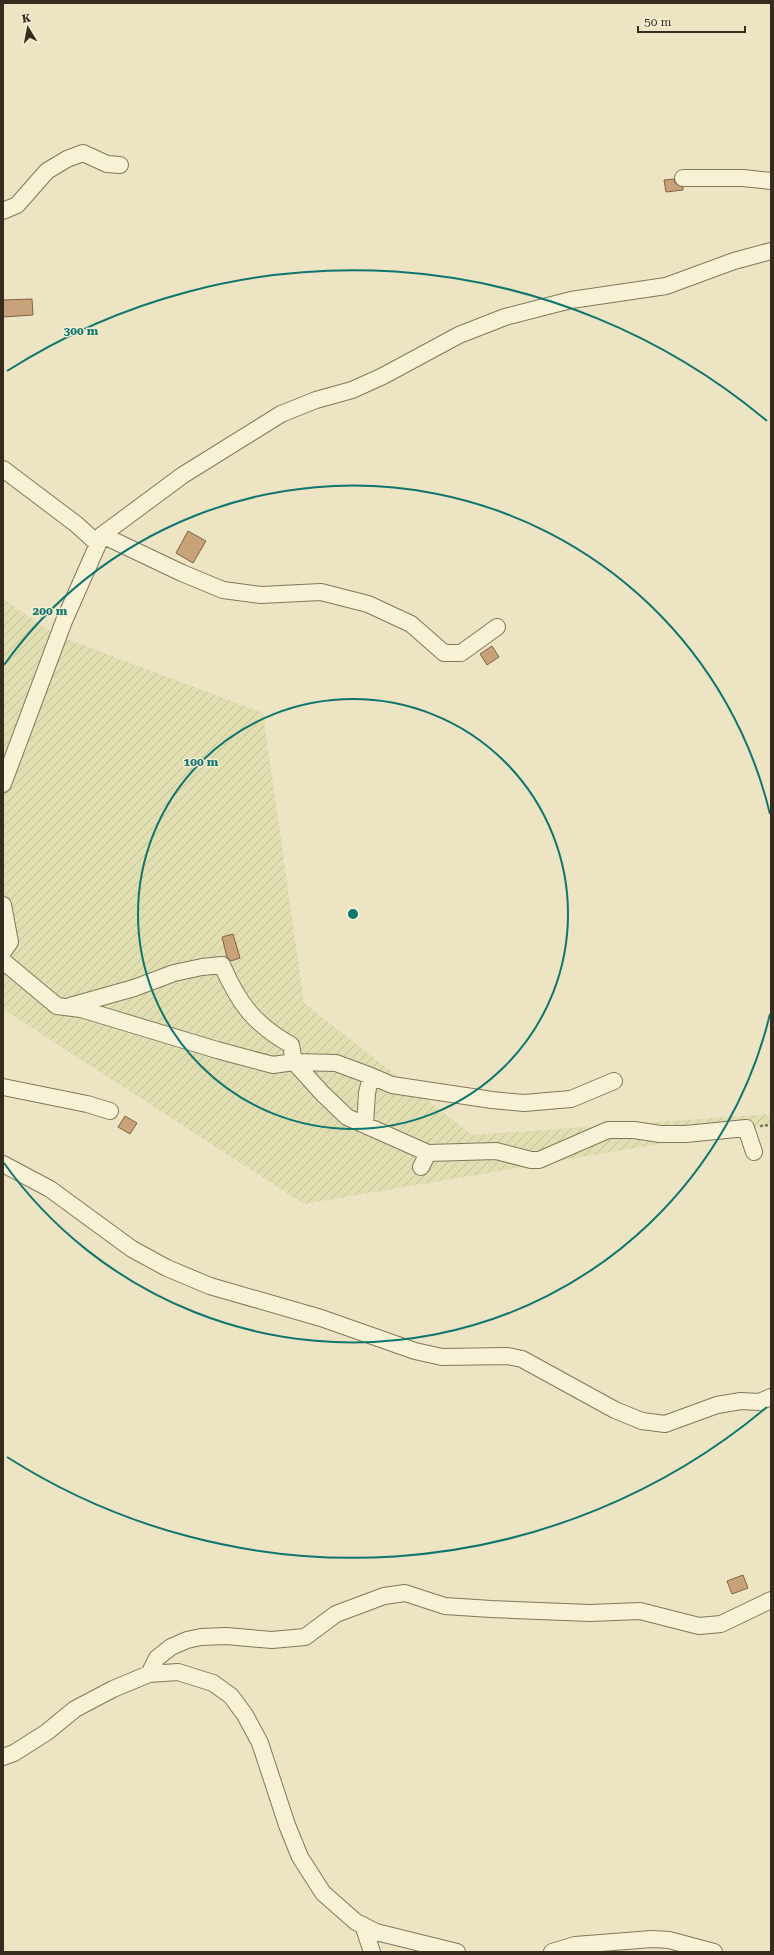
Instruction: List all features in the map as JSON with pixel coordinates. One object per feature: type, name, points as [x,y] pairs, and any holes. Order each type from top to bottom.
[{"type":"street","points":[[3,211],[17,205],[47,172],[67,159],[84,153],[107,164],[120,165]]},
{"type":"street","points":[[683,178],[743,178],[771,181]]},
{"type":"street","points":[[3,784],[64,621],[100,539],[182,475],[281,414],[316,400],[352,390],[383,376],[459,335],[505,317],[571,300],[666,286],[734,261],[771,251]]},
{"type":"street","points":[[3,469],[76,524],[100,539],[223,590],[262,595],[321,592],[368,604],[411,624],[444,653],[461,653],[497,627]]},
{"type":"street","points":[[3,906],[10,942],[3,952]]},
{"type":"street","points":[[3,961],[57,1006],[81,1009],[217,1050],[273,1065],[294,1062],[336,1063],[392,1085],[492,1100],[524,1103],[571,1099],[614,1081]]},
{"type":"street","points":[[66,1007],[134,988],[174,973],[202,967],[222,965],[233,992],[250,1014],[276,1036],[291,1045],[294,1062],[323,1094],[347,1117],[365,1124],[424,1160],[496,1152],[531,1160],[539,1160],[608,1130],[634,1130],[666,1134],[746,1128],[754,1152]]},
{"type":"street","points":[[365,1124],[367,1093],[371,1076]]},
{"type":"street","points":[[3,1087],[87,1104],[110,1111]]},
{"type":"street","points":[[3,1164],[50,1189],[132,1248],[167,1268],[210,1286],[320,1318],[415,1351],[442,1357],[508,1356],[522,1359],[615,1410],[642,1422],[665,1424],[717,1405],[741,1401],[760,1402],[771,1396]]},
{"type":"street","points":[[149,1674],[156,1658],[171,1647],[187,1640],[201,1637],[226,1636],[272,1640],[305,1637],[336,1614],[384,1596],[405,1593],[445,1606],[590,1613],[640,1611],[699,1626],[721,1624],[771,1600]]},
{"type":"street","points":[[3,1757],[14,1753],[47,1732],[75,1709],[113,1689],[149,1674],[178,1672],[213,1683],[231,1696],[245,1715],[260,1743],[287,1825],[300,1857],[323,1893],[363,1925],[376,1932],[457,1952]]},
{"type":"street","points":[[363,1925],[372,1952]]},
{"type":"street","points":[[552,1952],[575,1945],[652,1939],[670,1940],[714,1952]]},
{"type":"shaded area","points":[[3,599],[56,635],[263,713],[304,1003],[472,1135],[771,1114],[771,1125],[304,1204],[3,1009]]},
{"type":"building","points":[[674,179],[675,183],[683,187],[683,190],[666,192],[664,180]]},
{"type":"building","points":[[32,299],[33,315],[3,317],[3,300]]},
{"type":"building","points":[[188,531],[206,541],[193,563],[176,553]]},
{"type":"building","points":[[492,646],[499,657],[487,665],[480,654]]},
{"type":"building","points":[[233,934],[240,958],[231,961],[227,957],[222,937]]},
{"type":"building","points":[[125,1116],[137,1123],[130,1134],[118,1127]]},
{"type":"building","points":[[743,1575],[748,1588],[732,1594],[727,1581]]}]
